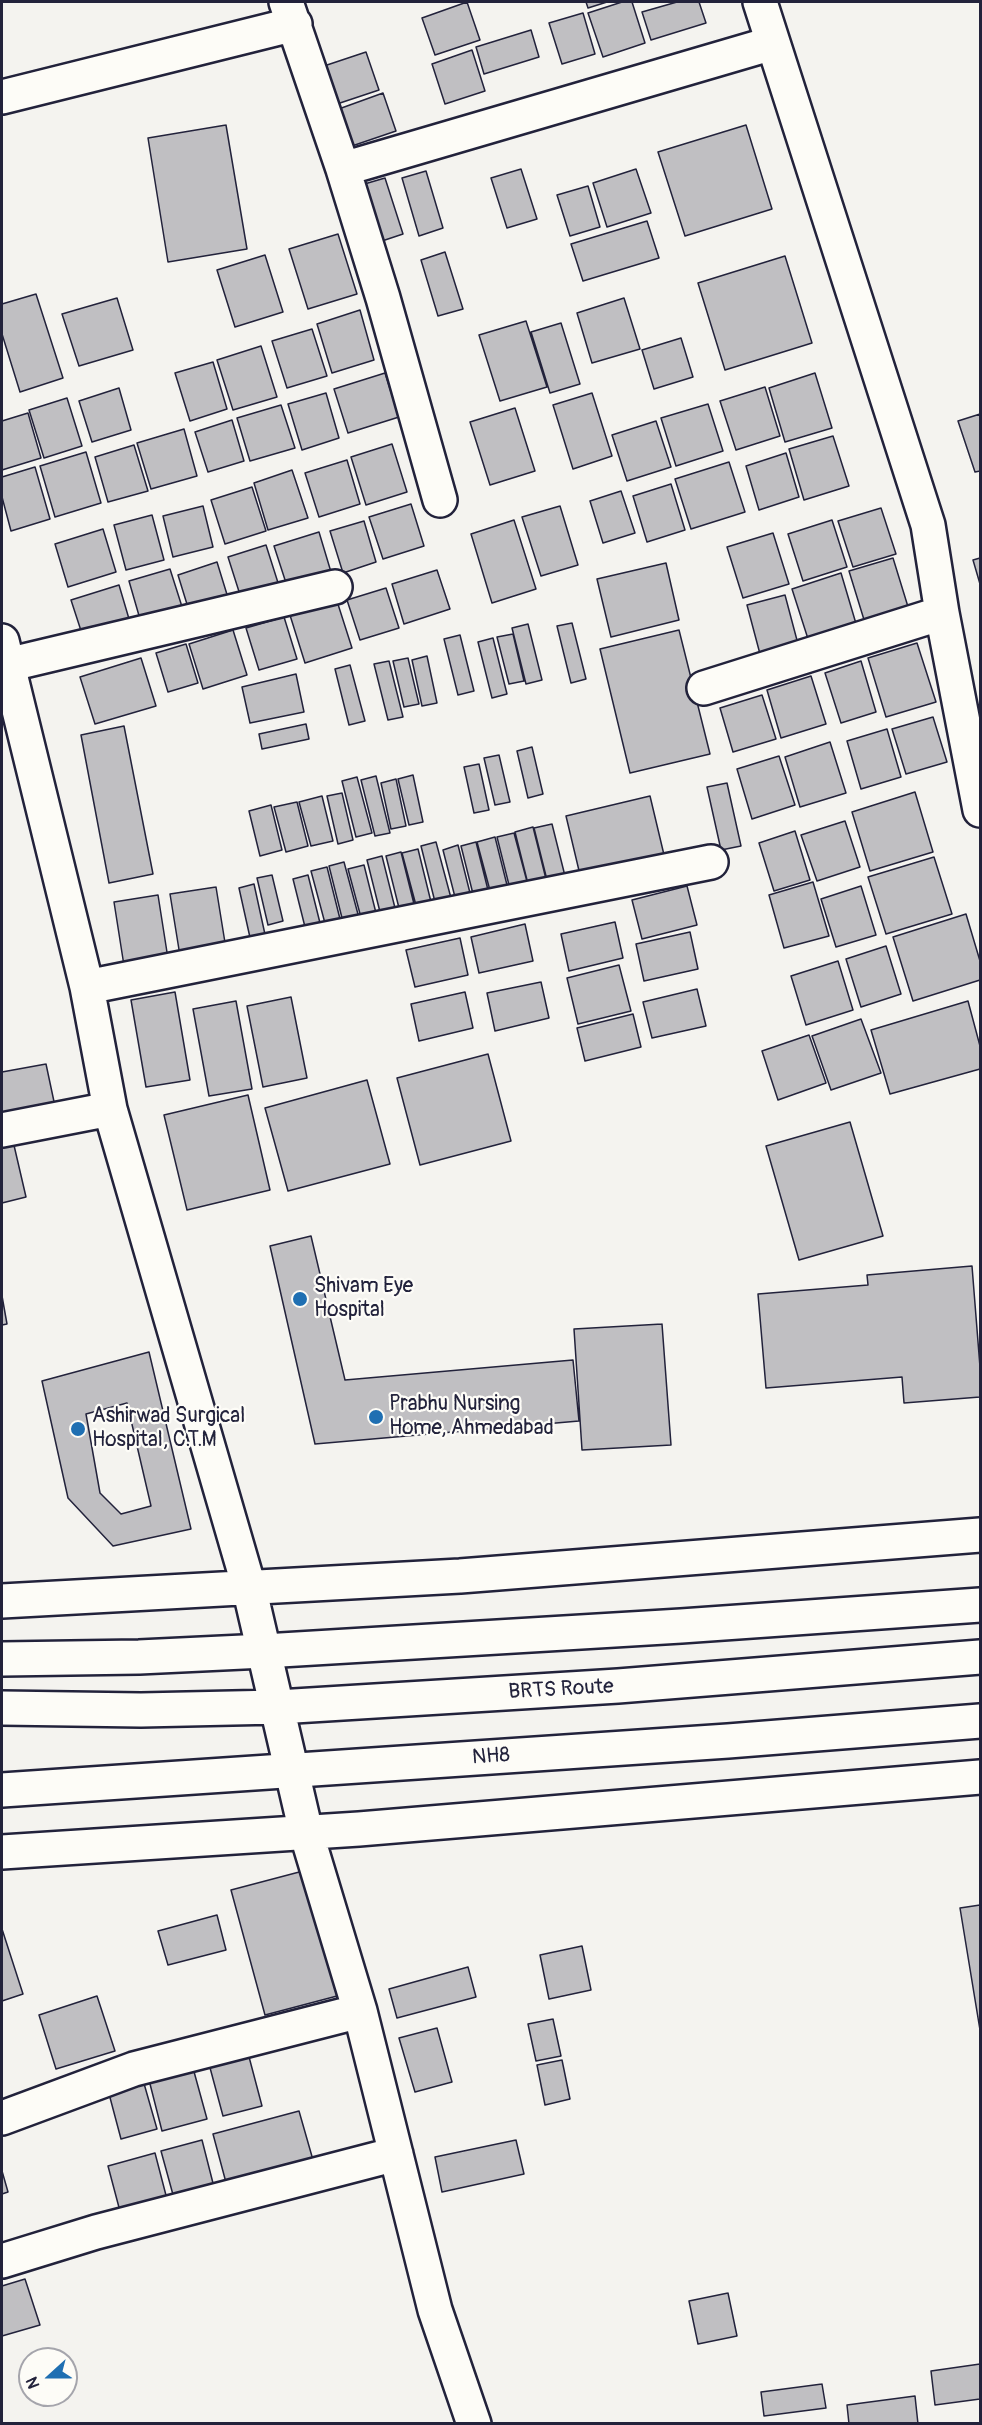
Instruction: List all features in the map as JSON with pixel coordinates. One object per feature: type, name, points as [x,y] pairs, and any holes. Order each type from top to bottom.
[{"type":"street","points":[[760,2],[928,525],[942,613],[981,810]]},
{"type":"street","points":[[2,97],[290,13],[343,169],[383,298],[441,500]]},
{"type":"street","points":[[343,169],[773,44]]},
{"type":"street","points":[[335,587],[4,653],[14,744],[87,987],[110,1109],[249,1587],[306,1832],[360,2011],[435,2310],[474,2424]]},
{"type":"street","points":[[704,688],[942,613]]},
{"type":"street","points":[[87,987],[711,862]]},
{"type":"street","points":[[2,1130],[110,1109]]},
{"type":"street","points":[[2,1601],[460,1576],[981,1534]]},
{"type":"street","points":[[2,1659],[139,1657],[264,1651],[981,1605]]},
{"type":"street","name":"BRTS Route","points":[[141,1710],[278,1707],[618,1686],[981,1657]]},
{"type":"street","points":[[2,1708],[141,1710]]},
{"type":"street","points":[[2,1731],[141,1710]]},
{"type":"street","name":"NH8","points":[[2,1790],[981,1721]]},
{"type":"street","points":[[2,1851],[306,1832],[981,1777]]},
{"type":"street","points":[[2,2118],[134,2069],[360,2011]]},
{"type":"street","points":[[2,2261],[96,2232],[396,2154]]},
{"type":"building","points":[[467,2],[480,40],[435,55],[422,18]]},
{"type":"building","points":[[586,2],[607,2],[588,8]]},
{"type":"building","points":[[622,2],[632,2],[645,43],[603,57],[588,13]]},
{"type":"building","points":[[677,2],[699,2],[706,23],[651,40],[642,12]]},
{"type":"building","points":[[583,13],[595,54],[562,64],[549,23]]},
{"type":"building","points":[[531,30],[539,57],[484,74],[476,47]]},
{"type":"building","points":[[472,50],[485,91],[445,104],[432,64]]},
{"type":"building","points":[[366,52],[379,90],[334,105],[321,67]]},
{"type":"building","points":[[383,93],[396,131],[349,147],[336,110]]},
{"type":"building","points":[[226,125],[247,249],[168,262],[148,138]]},
{"type":"building","points":[[746,125],[772,209],[685,236],[658,152]]},
{"type":"building","points":[[521,169],[537,219],[507,228],[491,178]]},
{"type":"building","points":[[636,169],[651,213],[607,227],[593,183]]},
{"type":"building","points":[[426,171],[443,228],[419,236],[402,178]]},
{"type":"building","points":[[385,178],[403,234],[379,242],[361,185]]},
{"type":"building","points":[[588,186],[600,227],[570,236],[557,195]]},
{"type":"building","points":[[647,221],[659,258],[583,281],[571,244]]},
{"type":"building","points":[[338,234],[357,294],[308,309],[289,249]]},
{"type":"building","points":[[445,252],[463,309],[438,316],[421,260]]},
{"type":"building","points":[[265,255],[283,312],[235,327],[217,270]]},
{"type":"building","points":[[785,256],[812,343],[725,370],[698,283]]},
{"type":"building","points":[[36,294],[63,378],[20,392],[2,334],[2,304]]},
{"type":"building","points":[[117,298],[133,350],[79,366],[62,314]]},
{"type":"building","points":[[624,298],[640,349],[592,363],[577,313]]},
{"type":"building","points":[[360,310],[374,360],[332,373],[317,324]]},
{"type":"building","points":[[526,321],[547,387],[500,401],[479,335]]},
{"type":"building","points":[[561,323],[580,384],[550,393],[531,332]]},
{"type":"building","points":[[312,329],[327,376],[287,388],[272,341]]},
{"type":"building","points":[[681,338],[693,377],[654,389],[642,350]]},
{"type":"building","points":[[261,346],[277,397],[233,410],[217,360]]},
{"type":"building","points":[[213,362],[227,409],[190,421],[175,373]]},
{"type":"building","points":[[385,373],[399,417],[348,433],[334,389]]},
{"type":"building","points":[[815,373],[832,428],[785,442],[769,388]]},
{"type":"building","points":[[765,387],[780,436],[736,450],[720,401]]},
{"type":"building","points":[[119,388],[131,430],[92,442],[79,401]]},
{"type":"building","points":[[326,393],[339,438],[302,450],[288,404]]},
{"type":"building","points":[[592,393],[612,456],[573,469],[553,405]]},
{"type":"building","points":[[67,398],[82,446],[44,458],[29,410]]},
{"type":"building","points":[[708,404],[723,451],[676,466],[661,418]]},
{"type":"building","points":[[281,405],[295,448],[250,461],[237,418]]},
{"type":"building","points":[[515,408],[535,471],[490,485],[470,422]]},
{"type":"building","points":[[28,413],[41,458],[2,470],[2,421]]},
{"type":"building","points":[[980,414],[980,471],[975,472],[958,421]]},
{"type":"building","points":[[232,420],[244,461],[208,472],[195,432]]},
{"type":"building","points":[[656,421],[671,467],[627,481],[612,435]]},
{"type":"building","points":[[184,429],[197,476],[151,489],[137,443]]},
{"type":"building","points":[[833,436],[849,486],[804,500],[789,449]]},
{"type":"building","points":[[392,444],[407,492],[366,505],[351,457]]},
{"type":"building","points":[[134,445],[148,491],[108,502],[95,457]]},
{"type":"building","points":[[86,452],[101,503],[55,517],[40,466]]},
{"type":"building","points":[[786,453],[799,497],[759,510],[746,466]]},
{"type":"building","points":[[347,460],[360,504],[319,517],[305,473]]},
{"type":"building","points":[[729,462],[745,512],[691,529],[675,479]]},
{"type":"building","points":[[35,467],[50,519],[11,531],[2,497],[2,477]]},
{"type":"building","points":[[292,470],[308,518],[268,530],[254,483]]},
{"type":"building","points":[[671,484],[685,530],[647,542],[633,496]]},
{"type":"building","points":[[252,487],[266,531],[225,544],[211,500]]},
{"type":"building","points":[[621,491],[635,533],[603,543],[590,501]]},
{"type":"building","points":[[411,504],[424,546],[383,559],[369,517]]},
{"type":"building","points":[[203,506],[213,547],[173,557],[163,516]]},
{"type":"building","points":[[560,506],[578,565],[541,576],[522,517]]},
{"type":"building","points":[[881,508],[896,554],[853,567],[838,521]]},
{"type":"building","points":[[152,515],[164,560],[126,570],[114,525]]},
{"type":"building","points":[[514,520],[536,589],[492,603],[471,534]]},
{"type":"building","points":[[832,520],[847,567],[803,581],[788,534]]},
{"type":"building","points":[[364,521],[376,562],[343,573],[330,531]]},
{"type":"building","points":[[103,529],[116,572],[68,587],[55,544]]},
{"type":"building","points":[[319,532],[331,572],[287,586],[274,546]]},
{"type":"building","points":[[773,533],[789,584],[743,598],[727,547]]},
{"type":"building","points":[[266,545],[280,589],[242,601],[228,557]]},
{"type":"building","points":[[893,558],[909,610],[865,623],[849,571]]},
{"type":"building","points":[[980,558],[980,584],[973,560]]},
{"type":"building","points":[[217,562],[229,601],[190,614],[178,575]]},
{"type":"building","points":[[666,563],[679,620],[611,637],[597,579]]},
{"type":"building","points":[[170,569],[184,613],[142,626],[129,581]]},
{"type":"building","points":[[437,570],[450,609],[404,624],[392,584]]},
{"type":"building","points":[[841,573],[857,627],[809,642],[792,589]]},
{"type":"building","points":[[119,585],[132,629],[85,643],[71,600]]},
{"type":"building","points":[[386,588],[399,628],[360,640],[347,600]]},
{"type":"building","points":[[785,595],[798,644],[760,654],[747,605]]},
{"type":"building","points":[[336,598],[352,648],[305,663],[289,612]]},
{"type":"building","points":[[284,617],[297,659],[259,670],[246,628]]},
{"type":"building","points":[[572,623],[586,679],[571,683],[557,626]]},
{"type":"building","points":[[528,624],[542,680],[526,684],[512,628]]},
{"type":"building","points":[[233,630],[247,675],[203,689],[189,644]]},
{"type":"building","points":[[679,630],[710,754],[630,773],[600,649]]},
{"type":"building","points":[[513,634],[524,681],[509,684],[497,637]]},
{"type":"building","points":[[460,635],[474,691],[458,695],[444,639]]},
{"type":"building","points":[[493,638],[507,694],[492,698],[478,642]]},
{"type":"building","points":[[917,643],[936,702],[886,717],[868,658]]},
{"type":"building","points":[[186,644],[198,683],[168,692],[156,653]]},
{"type":"building","points":[[427,656],[437,703],[422,706],[412,660]]},
{"type":"building","points":[[141,658],[156,706],[95,724],[80,677]]},
{"type":"building","points":[[408,658],[419,704],[404,707],[393,661]]},
{"type":"building","points":[[389,661],[403,717],[388,720],[374,664]]},
{"type":"building","points":[[861,661],[876,712],[841,723],[825,673]]},
{"type":"building","points":[[350,665],[365,721],[349,725],[335,669]]},
{"type":"building","points":[[296,674],[304,712],[250,723],[242,687]]},
{"type":"building","points":[[811,676],[826,724],[781,738],[767,690]]},
{"type":"building","points":[[762,695],[776,739],[733,752],[720,708]]},
{"type":"building","points":[[933,717],[947,762],[906,774],[892,729]]},
{"type":"building","points":[[306,724],[309,739],[262,749],[259,734]]},
{"type":"building","points":[[124,726],[153,874],[109,883],[81,735]]},
{"type":"building","points":[[887,729],[901,777],[861,789],[847,741]]},
{"type":"building","points":[[830,742],[846,793],[800,807],[785,757]]},
{"type":"building","points":[[532,747],[543,794],[528,798],[517,751]]},
{"type":"building","points":[[499,755],[510,802],[495,805],[484,758]]},
{"type":"building","points":[[779,756],[795,805],[752,819],[737,769]]},
{"type":"building","points":[[479,764],[489,810],[474,813],[464,767]]},
{"type":"building","points":[[413,775],[423,822],[409,825],[398,779]]},
{"type":"building","points":[[376,776],[390,833],[375,836],[361,780]]},
{"type":"building","points":[[357,777],[372,833],[356,837],[342,781]]},
{"type":"building","points":[[396,779],[406,826],[391,829],[381,783]]},
{"type":"building","points":[[727,783],[741,846],[721,850],[707,787]]},
{"type":"building","points":[[915,792],[933,852],[870,871],[852,812]]},
{"type":"building","points":[[342,793],[353,840],[338,844],[327,796]]},
{"type":"building","points":[[322,796],[333,841],[311,846],[299,802]]},
{"type":"building","points":[[650,796],[665,859],[581,879],[566,816]]},
{"type":"building","points":[[297,802],[308,846],[286,852],[274,807]]},
{"type":"building","points":[[271,805],[282,850],[260,856],[249,811]]},
{"type":"building","points":[[845,821],[860,867],[817,881],[801,835]]},
{"type":"building","points":[[552,824],[566,880],[548,884],[534,828]]},
{"type":"building","points":[[533,827],[547,883],[529,888],[515,832]]},
{"type":"building","points":[[795,831],[810,880],[774,891],[759,843]]},
{"type":"building","points":[[514,833],[529,889],[511,893],[497,837]]},
{"type":"building","points":[[495,837],[509,893],[492,898],[477,842]]},
{"type":"building","points":[[436,842],[451,898],[435,902],[421,846]]},
{"type":"building","points":[[476,842],[490,898],[475,902],[461,846]]},
{"type":"building","points":[[458,845],[472,901],[457,905],[443,850]]},
{"type":"building","points":[[418,849],[432,906],[417,909],[402,853]]},
{"type":"building","points":[[401,852],[415,908],[400,912],[386,856]]},
{"type":"building","points":[[382,856],[396,912],[381,916],[367,860]]},
{"type":"building","points":[[934,857],[952,914],[886,934],[868,877]]},
{"type":"building","points":[[344,862],[359,918],[343,922],[329,866]]},
{"type":"building","points":[[364,865],[378,921],[363,925],[348,869]]},
{"type":"building","points":[[327,867],[341,923],[326,927],[311,871]]},
{"type":"building","points":[[272,875],[283,921],[268,925],[257,878]]},
{"type":"building","points":[[308,875],[322,931],[307,935],[293,879]]},
{"type":"building","points":[[813,882],[829,936],[784,948],[769,895]]},
{"type":"building","points":[[254,884],[266,939],[251,942],[239,888]]},
{"type":"building","points":[[687,886],[697,925],[642,939],[632,900]]},
{"type":"building","points":[[861,886],[876,935],[836,947],[821,899]]},
{"type":"building","points":[[216,887],[227,955],[181,962],[170,894]]},
{"type":"building","points":[[158,895],[169,965],[125,972],[114,902]]},
{"type":"building","points":[[966,914],[980,961],[980,980],[913,1001],[893,937]]},
{"type":"building","points":[[615,922],[623,958],[569,971],[561,934]]},
{"type":"building","points":[[525,924],[533,961],[479,973],[471,937]]},
{"type":"building","points":[[690,932],[698,969],[644,981],[636,944]]},
{"type":"building","points":[[460,938],[468,975],[415,987],[406,950]]},
{"type":"building","points":[[886,946],[901,994],[861,1007],[846,959]]},
{"type":"building","points":[[838,961],[853,1010],[806,1025],[791,976]]},
{"type":"building","points":[[619,965],[631,1011],[578,1024],[567,978]]},
{"type":"building","points":[[541,982],[549,1018],[495,1031],[487,993]]},
{"type":"building","points":[[697,989],[706,1026],[652,1038],[643,1002]]},
{"type":"building","points":[[175,992],[190,1080],[146,1087],[131,1000]]},
{"type":"building","points":[[465,992],[473,1028],[419,1041],[411,1004]]},
{"type":"building","points":[[291,997],[307,1078],[263,1087],[247,1006]]},
{"type":"building","points":[[236,1001],[252,1089],[209,1096],[193,1009]]},
{"type":"building","points":[[968,1001],[980,1046],[980,1069],[890,1094],[871,1030]]},
{"type":"building","points":[[633,1014],[641,1047],[585,1061],[577,1028]]},
{"type":"building","points":[[861,1019],[881,1073],[831,1090],[812,1036]]},
{"type":"building","points":[[809,1035],[826,1083],[778,1100],[762,1051]]},
{"type":"building","points":[[488,1054],[511,1141],[420,1165],[397,1078]]},
{"type":"building","points":[[46,1064],[56,1111],[2,1121],[2,1072]]},
{"type":"building","points":[[367,1080],[390,1164],[288,1191],[265,1108]]},
{"type":"building","points":[[248,1095],[270,1190],[187,1210],[164,1115]]},
{"type":"building","points":[[850,1122],[883,1236],[799,1260],[766,1146]]},
{"type":"building","points":[[13,1141],[26,1197],[2,1203],[2,1144]]},
{"type":"building","points":[[311,1236],[345,1380],[573,1360],[579,1421],[315,1444],[270,1246]]},
{"type":"building","points":[[972,1266],[980,1367],[980,1397],[904,1403],[902,1377],[766,1388],[758,1294],[868,1285],[867,1275]]},
{"type":"building","points":[[2,1296],[7,1324],[2,1325]]},
{"type":"building","points":[[662,1324],[671,1445],[582,1450],[574,1329]]},
{"type":"building","points":[[149,1352],[191,1529],[113,1546],[68,1498],[42,1381]],"holes":[[[127,1403],[151,1506],[121,1514],[100,1493],[86,1414]]]},
{"type":"building","points":[[303,1871],[337,1996],[265,2015],[231,1890]]},
{"type":"building","points":[[980,1905],[980,2030],[960,1908]]},
{"type":"building","points":[[217,1915],[226,1950],[168,1965],[158,1931]]},
{"type":"building","points":[[2,1929],[23,1994],[2,2001]]},
{"type":"building","points":[[582,1946],[591,1990],[549,1999],[540,1955]]},
{"type":"building","points":[[468,1967],[476,1997],[397,2018],[389,1989]]},
{"type":"building","points":[[97,1996],[115,2051],[56,2069],[39,2015]]},
{"type":"building","points":[[553,2019],[561,2056],[536,2061],[528,2024]]},
{"type":"building","points":[[437,2028],[452,2082],[415,2092],[399,2038]]},
{"type":"building","points":[[248,2053],[262,2106],[223,2116],[209,2064]]},
{"type":"building","points":[[562,2060],[570,2099],[545,2105],[537,2065]]},
{"type":"building","points":[[193,2068],[207,2119],[162,2131],[149,2080]]},
{"type":"building","points":[[143,2080],[157,2129],[121,2139],[108,2090]]},
{"type":"building","points":[[299,2111],[315,2167],[228,2190],[213,2134]]},
{"type":"building","points":[[202,2140],[215,2191],[175,2202],[161,2151]]},
{"type":"building","points":[[516,2140],[524,2174],[442,2192],[435,2157]]},
{"type":"building","points":[[155,2153],[168,2203],[121,2215],[108,2166]]},
{"type":"building","points":[[2,2171],[8,2192],[2,2194]]},
{"type":"building","points":[[25,2279],[40,2325],[2,2336],[2,2286]]},
{"type":"building","points":[[728,2293],[737,2336],[698,2344],[689,2301]]},
{"type":"building","points":[[980,2364],[980,2399],[935,2405],[931,2371]]},
{"type":"building","points":[[822,2384],[826,2408],[764,2416],[761,2392]]},
{"type":"building","points":[[915,2396],[918,2424],[849,2424],[847,2405]]},
{"type":"place","name":"Shivam Eye Hospital","points":[[300,1299]]},
{"type":"place","name":"Prabhu Nursing Home, Ahmedabad","points":[[376,1417]]},
{"type":"place","name":"Ashirwad Surgical Hospital, C.T.M","points":[[78,1429]]}]
